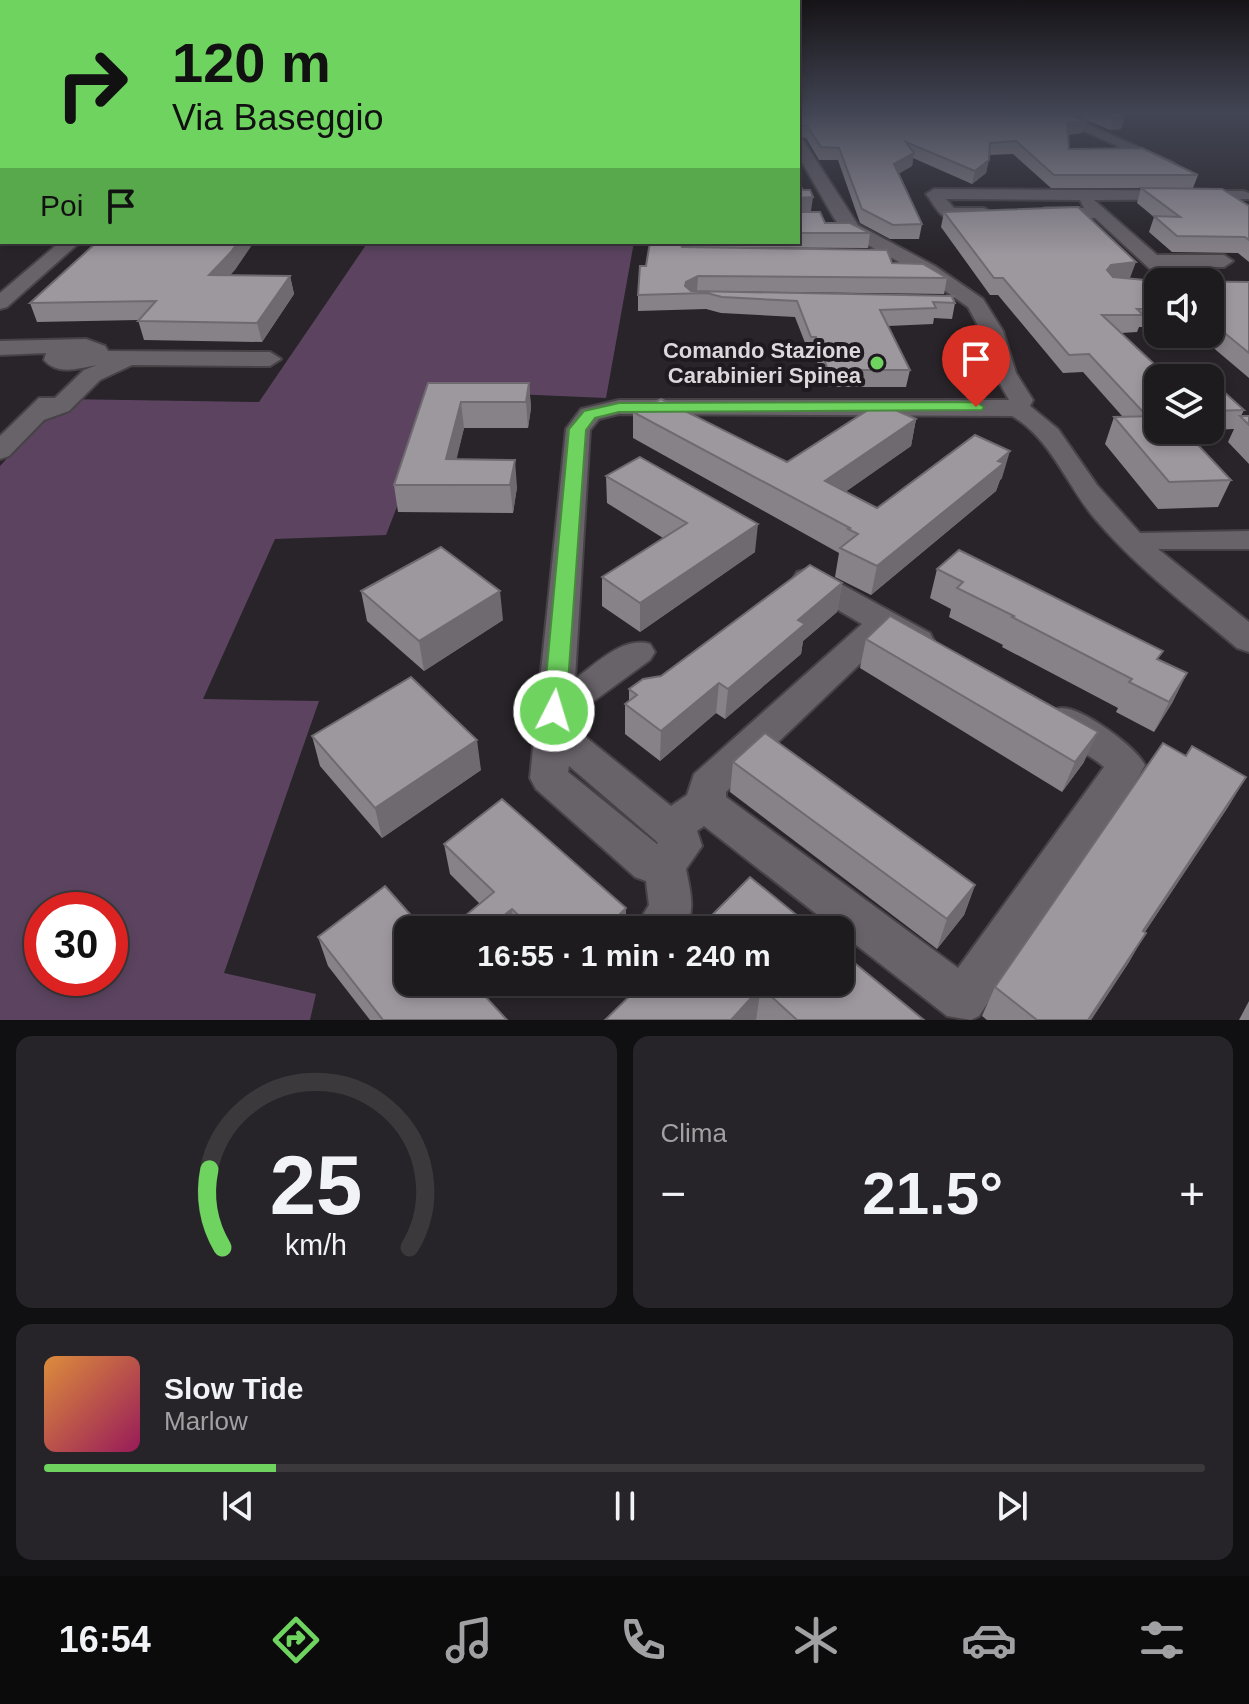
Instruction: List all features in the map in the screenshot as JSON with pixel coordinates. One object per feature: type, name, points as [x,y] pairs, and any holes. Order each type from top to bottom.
[{"type":"street","points":[[806,161],[832,218],[954,286],[976,303],[992,331],[1005,373],[1021,400],[1017,409]]},
{"type":"street","points":[[1161,161],[1246,197]]},
{"type":"street","points":[[1099,213],[949,213],[934,194],[1246,197]]},
{"type":"street","points":[[1081,196],[1160,268]]},
{"type":"street","points":[[0,303],[69,244]]},
{"type":"street","points":[[857,257],[902,257]]},
{"type":"street","points":[[1152,261],[1224,261]]},
{"type":"street","points":[[937,302],[976,303]]},
{"type":"street","points":[[0,348],[70,358],[270,359]]},
{"type":"street","points":[[33,416],[60,406],[99,370],[132,357]]},
{"type":"street","points":[[0,451],[33,416],[70,358]]},
{"type":"street","points":[[667,916],[671,912],[667,846],[554,721],[578,429],[590,414],[619,407],[1017,409],[1038,419],[1087,492],[1135,543],[1249,640]]},
{"type":"street","points":[[1135,543],[1156,540],[1249,540]]},
{"type":"street","points":[[778,594],[803,576],[953,661]]},
{"type":"street","points":[[667,846],[705,804],[708,785],[884,622]]},
{"type":"street","points":[[554,721],[638,652]]},
{"type":"street","points":[[705,804],[963,1000],[1126,765],[1106,746],[1037,707]]},
{"type":"shaded area","points":[[367,244],[634,244],[606,398],[442,391],[386,535],[275,539],[203,699],[319,701],[224,973],[316,994],[310,1020],[0,1020],[0,466],[62,399],[259,402]]},
{"type":"building","points":[[844,161],[900,161],[894,164],[922,224],[893,225],[862,209]]},
{"type":"building","points":[[950,161],[988,161],[975,171]]},
{"type":"building","points":[[1038,161],[1168,161],[1198,175],[1054,175]]},
{"type":"building","points":[[800,185],[803,190],[810,190],[813,197],[800,198]]},
{"type":"building","points":[[1141,188],[1222,189],[1249,206],[1249,240],[1245,237],[1177,236],[1154,216],[1180,217]]},
{"type":"building","points":[[1078,207],[1136,262],[1111,265],[1107,270],[1113,277],[1144,280],[1144,309],[1137,309],[1143,315],[1102,315],[1154,364],[1144,364],[1144,413],[1089,354],[1069,355],[1003,278],[994,278],[944,212]]},
{"type":"building","points":[[800,212],[820,212],[825,223],[850,223],[870,233],[800,233]]},
{"type":"building","points":[[95,244],[237,244],[209,275],[290,276],[257,323],[138,321],[156,301],[30,303]]},
{"type":"building","points":[[650,244],[887,250],[892,263],[923,264],[947,278],[698,276],[686,282],[685,286],[691,291],[955,296],[952,297],[955,303],[933,302],[936,308],[880,310],[910,370],[828,370],[816,337],[811,337],[797,301],[722,297],[707,293],[638,295],[640,266],[646,266]]},
{"type":"building","points":[[1224,282],[1249,282],[1249,353],[1224,332]]},
{"type":"building","points":[[428,383],[529,383],[526,402],[461,402],[446,459],[515,460],[510,485],[394,485]]},
{"type":"building","points":[[1224,392],[1244,410],[1224,411]]},
{"type":"building","points":[[661,399],[787,462],[879,403],[916,419],[825,481],[877,508],[975,435],[1010,451],[998,461],[1004,463],[877,566],[840,548],[858,534],[850,528],[633,412]]},
{"type":"building","points":[[1144,416],[1144,444],[1197,444],[1231,480],[1169,482],[1114,417]]},
{"type":"building","points":[[1240,416],[1249,416],[1249,425]]},
{"type":"building","points":[[640,457],[758,524],[640,603],[602,577],[687,523],[606,476]]},
{"type":"building","points":[[441,547],[500,591],[419,641],[361,591]]},
{"type":"building","points":[[959,550],[1163,651],[1157,659],[1187,673],[1169,702],[1129,682],[1132,679],[957,588],[963,582],[937,569]]},
{"type":"building","points":[[810,565],[842,583],[798,620],[805,624],[728,689],[719,683],[661,731],[625,704],[637,695],[629,689],[643,679],[661,676]]},
{"type":"building","points":[[890,616],[1098,732],[1075,762],[866,639]]},
{"type":"building","points":[[411,677],[477,740],[375,808],[312,736]]},
{"type":"building","points":[[765,733],[975,885],[947,919],[733,762]]},
{"type":"building","points":[[1163,743],[1186,756],[1192,746],[1246,777],[1143,931],[1146,933],[1088,1020],[1037,1020],[995,987]]},
{"type":"building","points":[[502,799],[626,908],[618,916],[519,916],[512,909],[503,916],[465,916],[494,892],[444,844]]},
{"type":"building","points":[[750,877],[798,916],[711,916]]},
{"type":"building","points":[[385,886],[412,916],[394,916],[394,996],[485,996],[507,1020],[383,1020],[318,937]]},
{"type":"building","points":[[854,962],[924,1020],[797,1020],[771,996],[854,996]]},
{"type":"building","points":[[630,996],[753,996],[731,1020],[605,1020]]},
{"type":"place","name":"Comando Stazione Carabinieri Spinea","points":[[877,363]]},
{"type":"route","points":[[554,711],[578,429],[590,414],[619,407],[976,407]]}]
